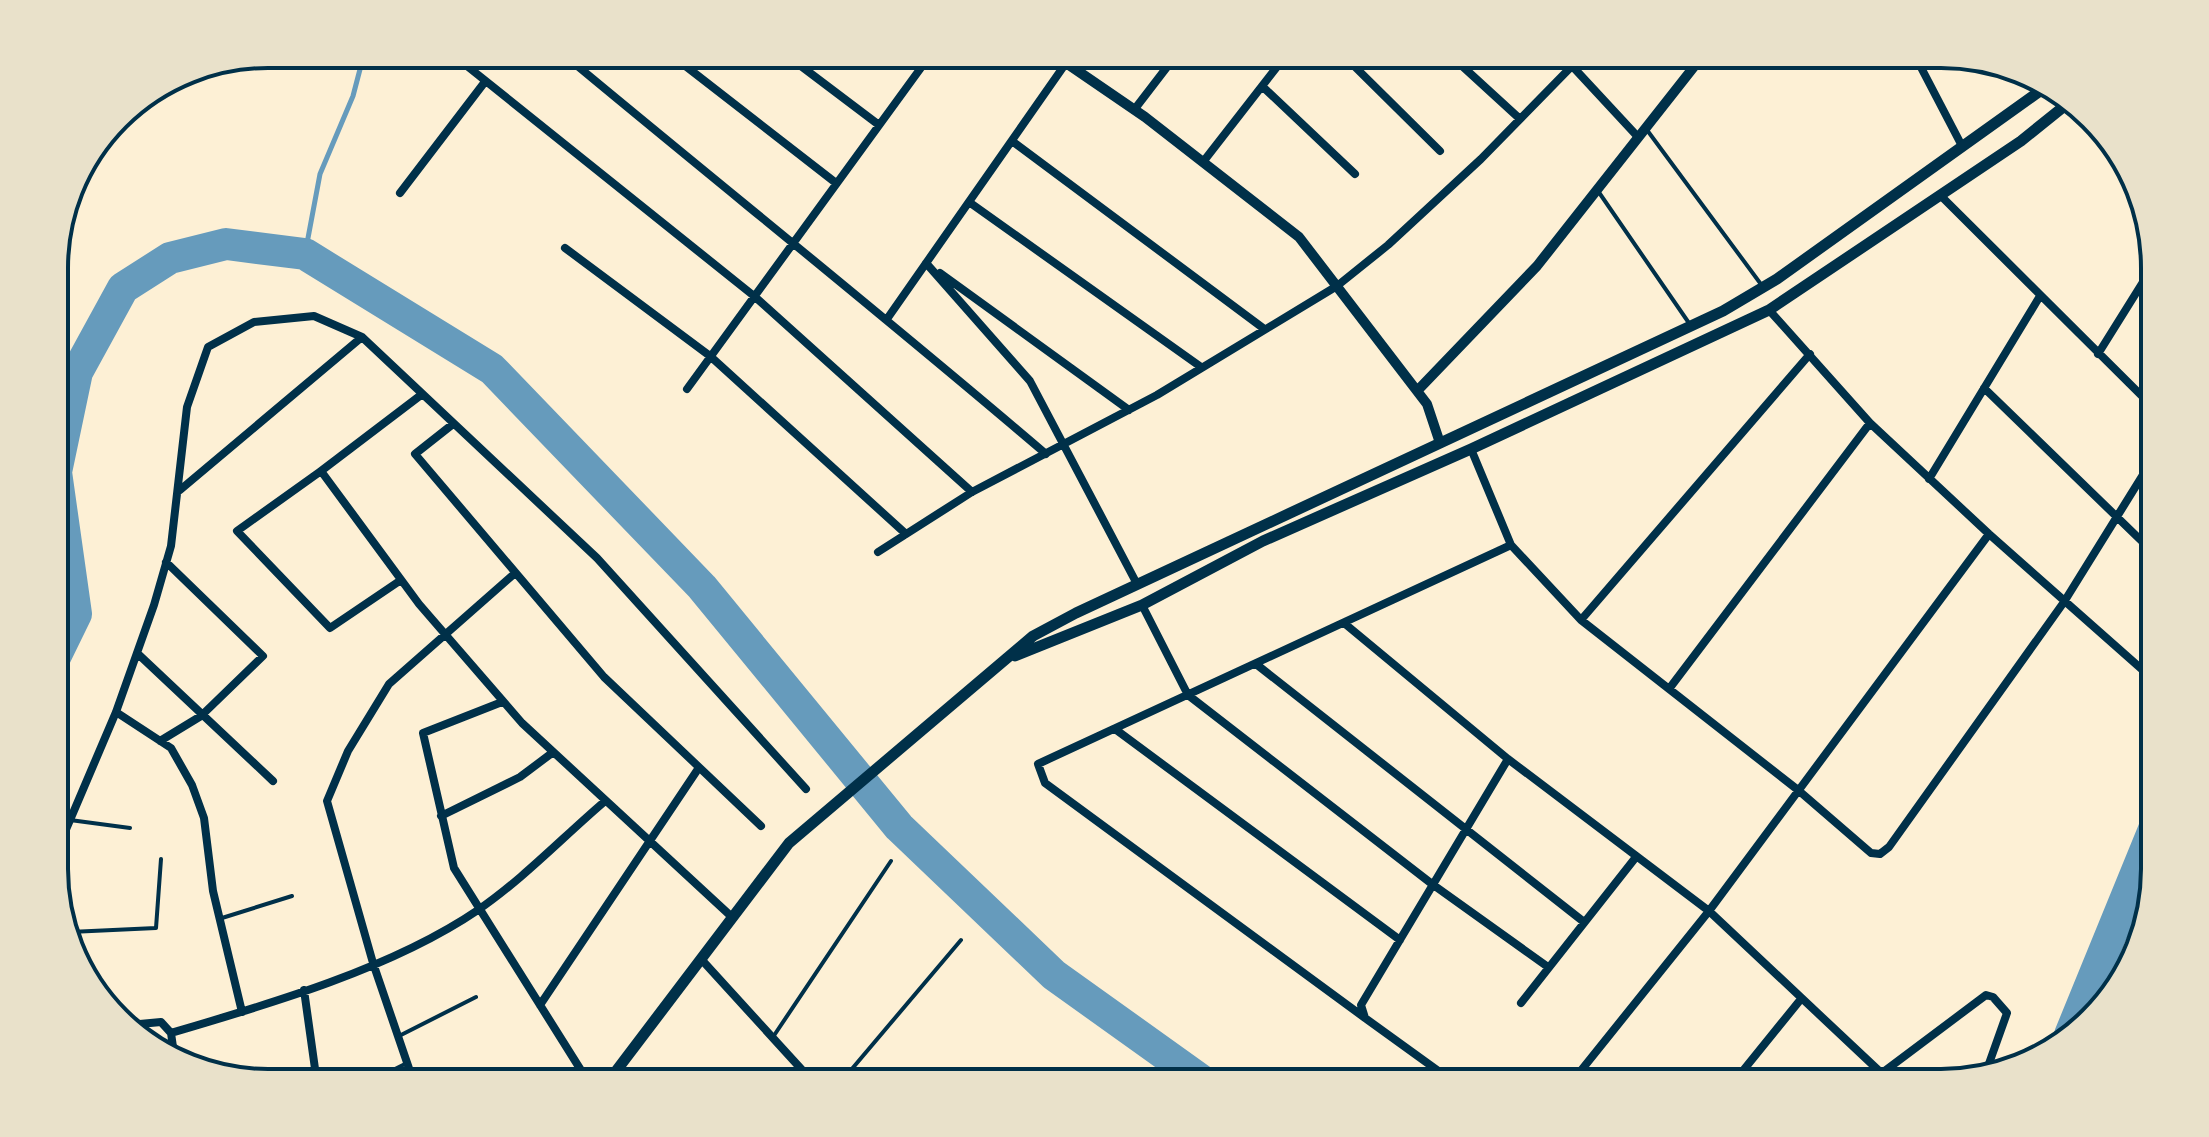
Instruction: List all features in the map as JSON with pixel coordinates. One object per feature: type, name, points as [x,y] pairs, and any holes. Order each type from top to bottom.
[{"type":"main road","points":[[618,1069],[789,843],[1033,636],[1137,584],[1691,326],[1763,287],[2037,93]]},
{"type":"main road","points":[[1010,658],[1142,605],[1263,541],[1471,449],[1769,310],[2021,141],[2061,109]]},
{"type":"street","points":[[467,68],[754,296],[972,492]]},
{"type":"street","points":[[580,68],[887,319],[1046,454]]},
{"type":"street","points":[[688,68],[836,183]]},
{"type":"street","points":[[804,68],[879,125]]},
{"type":"street","points":[[687,389],[920,68]]},
{"type":"street","points":[[887,319],[1063,68]]},
{"type":"street","points":[[1073,68],[1134,110],[1299,237],[1418,390],[1427,404],[1440,443]]},
{"type":"street","points":[[1134,110],[1166,68]]},
{"type":"street","points":[[1203,162],[1276,68]]},
{"type":"street","points":[[1356,68],[1440,151]]},
{"type":"street","points":[[1464,68],[1520,119]]},
{"type":"street","points":[[878,552],[972,492],[1129,410],[1337,286],[1388,245],[1570,68]]},
{"type":"street","points":[[1572,68],[1642,133]]},
{"type":"street","points":[[1418,390],[1537,266],[1693,68]]},
{"type":"street","points":[[1921,68],[1962,146]]},
{"type":"street","points":[[400,193],[484,83]]},
{"type":"street","points":[[1262,86],[1355,174]]},
{"type":"street","points":[[1012,141],[1263,328]]},
{"type":"street","points":[[1940,195],[2141,395]]},
{"type":"street","points":[[969,202],[1201,367]]},
{"type":"street","points":[[565,248],[710,356],[906,534]]},
{"type":"street","points":[[926,263],[1129,410]]},
{"type":"street","points":[[926,263],[1030,381],[1137,584]]},
{"type":"street","points":[[2098,354],[2141,286]]},
{"type":"street","points":[[1929,479],[2040,296]]},
{"type":"street","points":[[1769,310],[1870,423],[2141,669]]},
{"type":"street","points":[[68,825],[116,712],[166,562],[180,490],[187,407],[208,347],[254,322],[314,316],[362,337],[597,558],[806,789]]},
{"type":"street","points":[[180,490],[362,337]]},
{"type":"street","points":[[1581,620],[1810,354]]},
{"type":"street","points":[[1984,388],[2141,540]]},
{"type":"street","points":[[401,580],[330,628],[237,531],[421,395]]},
{"type":"street","points":[[1669,689],[1870,423]]},
{"type":"street","points":[[453,424],[415,454],[604,677],[761,826]]},
{"type":"street","points":[[1471,449],[1511,545],[1581,620],[1798,790],[1871,853],[1880,854],[1889,847],[2064,602],[2141,478]]},
{"type":"street","points":[[321,471],[401,580],[502,702],[604,802],[733,918]]},
{"type":"street","points":[[1582,1069],[1709,911],[1989,534]]},
{"type":"street","points":[[1436,1069],[1045,783],[1038,764],[1511,545]]},
{"type":"street","points":[[160,741],[201,716],[263,656],[166,562]]},
{"type":"street","points":[[409,1069],[373,963],[327,801],[348,751],[389,684],[514,574]]},
{"type":"street","points":[[1142,605],[1188,695],[1432,884],[1548,967]]},
{"type":"street","points":[[1344,623],[1508,759],[1709,911],[1878,1069]]},
{"type":"street","points":[[137,653],[273,781]]},
{"type":"street","points":[[1256,664],[1584,922]]},
{"type":"street","points":[[502,702],[423,733],[454,868],[580,1069]]},
{"type":"street","points":[[116,712],[171,748],[184,765],[204,818],[219,919],[242,1012]]},
{"type":"street","points":[[1115,729],[1400,940]]},
{"type":"street","points":[[441,816],[520,777],[552,753]]},
{"type":"street","points":[[1365,1018],[1361,1005],[1508,759]]},
{"type":"street","points":[[540,1005],[698,769]]},
{"type":"street","points":[[171,1033],[242,1012],[373,963],[479,909],[604,802]]},
{"type":"street","points":[[1521,1003],[1636,857]]},
{"type":"street","points":[[701,959],[802,1069]]},
{"type":"street","points":[[304,990],[315,1069]]},
{"type":"street","points":[[1887,1069],[1986,995],[1993,997],[2007,1013],[1989,1062]]},
{"type":"street","points":[[1745,1069],[1801,999]]},
{"type":"street","points":[[142,1024],[161,1022],[171,1033],[173,1044]]},
{"type":"lane","points":[[1642,133],[1763,287]]},
{"type":"lane","points":[[1597,189],[1691,326]]},
{"type":"lane","points":[[70,820],[130,828]]},
{"type":"lane","points":[[79,932],[156,928],[161,859]]},
{"type":"lane","points":[[773,1037],[891,861]]},
{"type":"lane","points":[[219,919],[292,896]]},
{"type":"lane","points":[[852,1069],[961,940]]},
{"type":"lane","points":[[398,1036],[476,997]]},
{"type":"lane","points":[[395,1069],[407,1063]]},
{"type":"waterway","points":[[305,254],[320,174],[353,96],[360,68]]},
{"type":"waterway","points":[[68,415],[77,372],[123,288],[170,258],[226,244],[305,254],[492,369],[702,587],[899,827],[1054,975],[1185,1069]]},
{"type":"waterway","points":[[68,557],[76,614],[68,630]]},
{"type":"waterway","points":[[2079,1013],[2141,861]]}]
